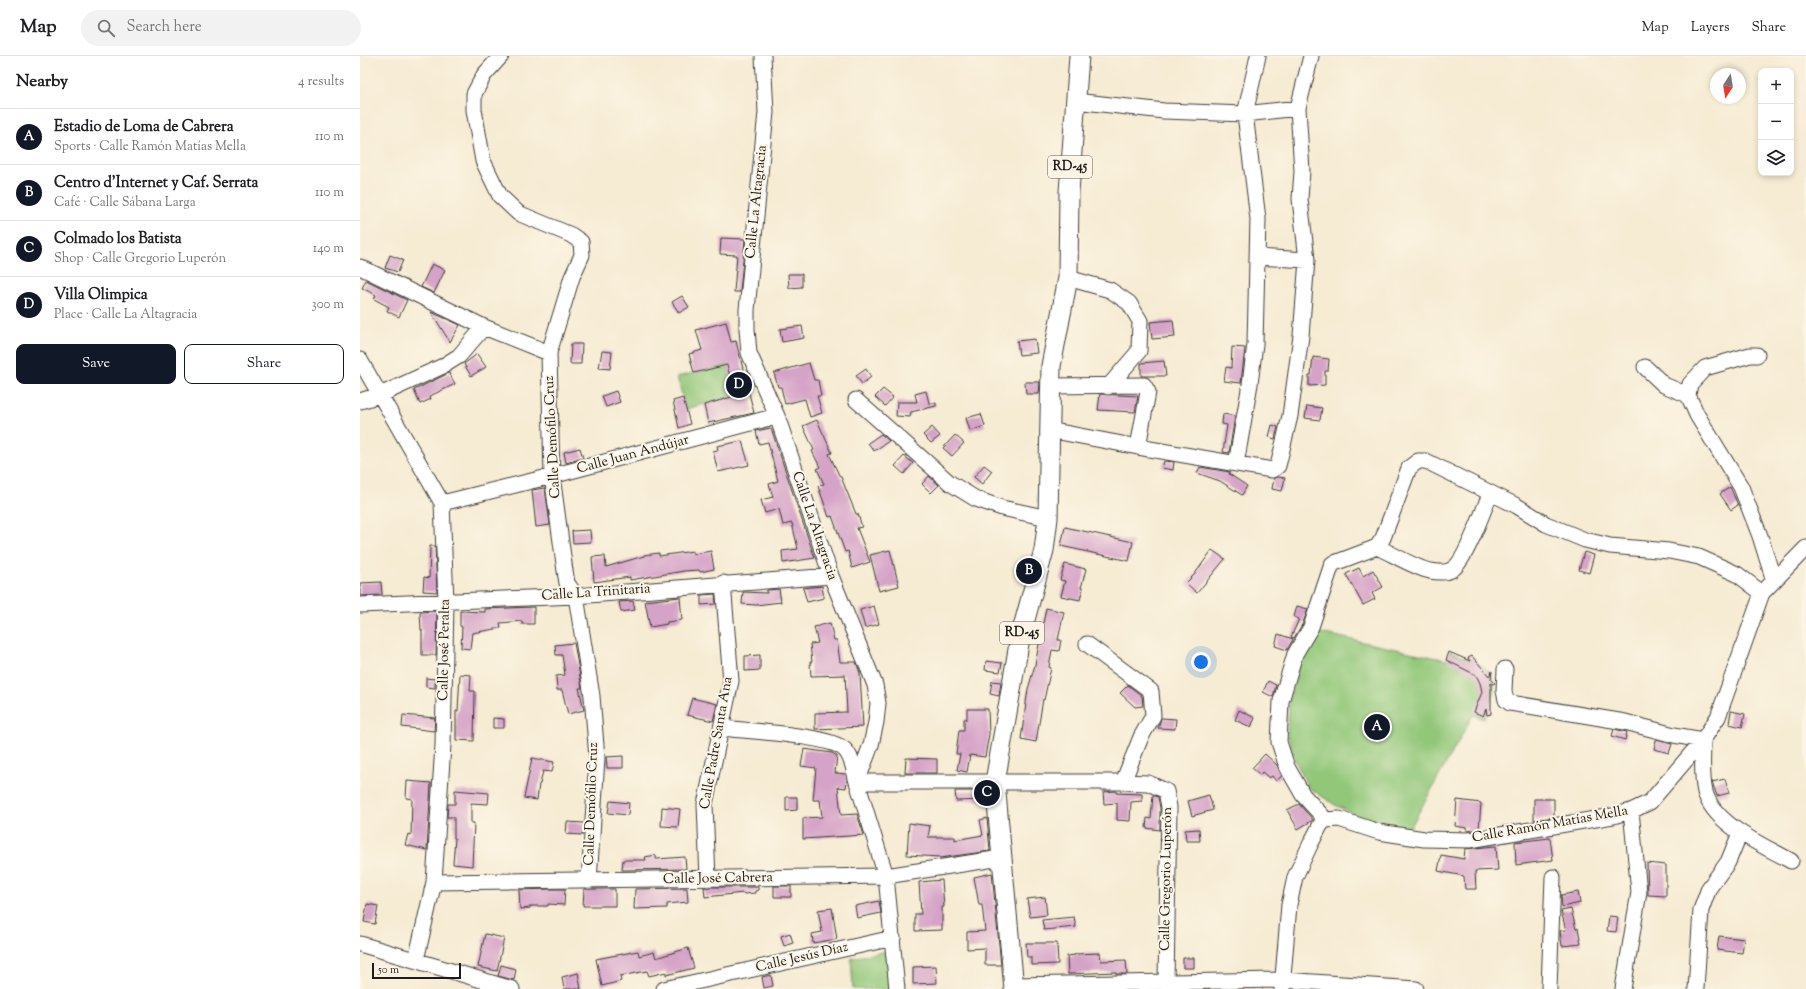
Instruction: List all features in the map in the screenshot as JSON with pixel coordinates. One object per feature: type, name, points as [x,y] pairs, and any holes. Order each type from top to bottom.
[{"type":"main road","name":"RD-45","points":[[1014,987],[995,782],[1018,652],[1044,550],[1048,518],[1051,366],[1068,278],[1069,192],[1079,56]]},
{"type":"street","name":"Calle Demófilo Cruz","points":[[501,56],[484,75],[474,94],[474,110],[483,161],[500,196],[518,213],[571,236],[581,242],[582,255],[572,277],[549,353],[552,476],[567,584],[576,596],[592,696],[597,758],[589,881]]},
{"type":"street","name":"Calle La Altagracia","points":[[763,56],[766,112],[746,330],[749,352],[777,416],[831,576],[875,685],[878,703],[871,745],[858,782]]},
{"type":"street","points":[[1236,464],[1250,384],[1255,344],[1258,219],[1245,114],[1258,56]]},
{"type":"street","points":[[1050,430],[1272,470],[1278,466],[1290,416],[1302,336],[1307,260],[1300,199],[1302,171],[1298,108],[1311,56]]},
{"type":"street","points":[[1075,101],[1164,111],[1245,114],[1298,108]]},
{"type":"street","points":[[1256,257],[1307,260]]},
{"type":"street","points":[[360,267],[484,327],[549,353]]},
{"type":"street","points":[[1068,278],[1110,290],[1129,303],[1140,321],[1139,351],[1108,387]]},
{"type":"street","points":[[360,401],[380,395],[443,366],[459,356],[484,327]]},
{"type":"street","points":[[1757,356],[1750,355],[1705,368],[1690,384],[1688,394],[1697,415],[1741,487],[1760,536],[1774,582]]},
{"type":"street","name":"Calle José Peralta","points":[[360,360],[442,503],[446,602],[442,745],[434,882],[416,960]]},
{"type":"street","points":[[1645,367],[1664,385],[1688,394]]},
{"type":"street","points":[[1050,386],[1108,387],[1144,385],[1148,392],[1138,447]]},
{"type":"street","points":[[856,400],[950,483],[976,499],[1002,508],[1048,518]]},
{"type":"street","name":"Calle Juan Andújar","points":[[442,503],[552,476],[777,416]]},
{"type":"street","points":[[1283,985],[1289,905],[1295,877],[1321,824],[1326,820],[1303,795],[1287,768],[1279,742],[1281,701],[1296,654],[1311,627],[1332,564],[1376,547],[1383,538],[1409,468],[1418,461],[1426,461],[1490,494],[1517,506],[1546,524],[1585,540],[1610,546],[1668,551],[1700,557],[1737,574],[1762,593]]},
{"type":"street","points":[[1376,547],[1429,571],[1444,572],[1452,570],[1459,562],[1473,536],[1490,494]]},
{"type":"street","name":"Calle Ramón Matías Mella","points":[[1326,820],[1339,819],[1379,832],[1424,839],[1470,840],[1612,816],[1631,811],[1650,802],[1703,740],[1718,717],[1762,593],[1806,549]]},
{"type":"street","name":"Calle La Trinitaria","points":[[360,605],[576,596],[723,583],[831,576]]},
{"type":"street","name":"Calle Padre Santa Ana","points":[[708,879],[705,804],[713,758],[722,728],[731,681],[723,583]]},
{"type":"street","points":[[1087,644],[1151,691],[1153,716],[1141,737],[1123,782]]},
{"type":"street","points":[[1505,669],[1504,691],[1506,700],[1510,703],[1625,722],[1674,735],[1703,740],[1702,772],[1705,792],[1716,813],[1740,832],[1791,861]]},
{"type":"street","points":[[722,728],[819,740],[836,744],[846,750],[858,782],[886,876],[897,989]]},
{"type":"street","name":"Calle Gregorio Luperón","points":[[858,782],[1123,782],[1148,783],[1166,791],[1169,807],[1166,982]]},
{"type":"street","points":[[1623,989],[1639,892],[1631,811]]},
{"type":"street","points":[[1696,989],[1701,910],[1709,888],[1728,862],[1740,832]]},
{"type":"street","name":"Calle José Cabrera","points":[[434,882],[886,876],[1001,858]]},
{"type":"street","points":[[1549,989],[1553,877]]},
{"type":"street","name":"Calle Jesús Díaz","points":[[664,989],[893,938]]},
{"type":"street","points":[[360,944],[512,989]]},
{"type":"street","points":[[1014,987],[1166,982],[1416,989]]},
{"type":"green space","points":[[727,365],[735,396],[686,409],[677,377]]},
{"type":"green space","points":[[1316,632],[1447,660],[1450,651],[1485,668],[1491,674],[1494,682],[1494,691],[1491,703],[1484,719],[1473,715],[1409,830],[1369,821],[1335,805],[1308,787],[1296,762],[1287,734],[1290,697],[1299,662]]},
{"type":"green space","points":[[887,951],[890,989],[853,989],[851,958]]},
{"type":"building","points":[[721,238],[745,239],[740,292],[734,292],[737,255],[720,254]]},
{"type":"building","points":[[390,255],[403,260],[398,272],[385,268]]},
{"type":"building","points":[[432,264],[445,270],[434,293],[421,287]]},
{"type":"building","points":[[788,274],[802,274],[802,287],[789,288]]},
{"type":"building","points":[[366,280],[407,300],[399,317],[387,311],[389,307],[374,299],[376,295],[362,288]]},
{"type":"building","points":[[682,296],[689,307],[679,313],[672,302]]},
{"type":"building","points":[[431,312],[460,325],[450,342]]},
{"type":"building","points":[[1173,320],[1175,337],[1152,339],[1150,322]]},
{"type":"building","points":[[726,322],[731,342],[736,341],[754,413],[708,423],[704,405],[735,396],[727,365],[694,373],[689,354],[702,350],[696,330]]},
{"type":"building","points":[[802,326],[804,338],[782,342],[780,329]]},
{"type":"building","points":[[1035,339],[1037,353],[1019,355],[1017,341]]},
{"type":"building","points":[[571,344],[582,344],[581,364],[570,364]]},
{"type":"building","points":[[1232,347],[1245,348],[1241,383],[1224,381],[1226,367],[1231,368]]},
{"type":"building","points":[[602,351],[612,352],[610,369],[599,368]]},
{"type":"building","points":[[477,354],[486,367],[471,376],[464,364]]},
{"type":"building","points":[[1313,357],[1329,359],[1328,371],[1325,371],[1325,385],[1309,386],[1309,375],[1311,375]]},
{"type":"building","points":[[1164,361],[1166,376],[1141,376],[1141,363]]},
{"type":"building","points":[[809,363],[814,380],[818,380],[821,396],[817,396],[822,413],[810,417],[805,399],[785,404],[781,387],[778,387],[774,373]]},
{"type":"building","points":[[866,369],[871,377],[862,384],[856,376]]},
{"type":"building","points":[[449,373],[455,384],[430,396],[431,399],[420,404],[414,390]]},
{"type":"building","points":[[1025,382],[1040,382],[1039,394],[1026,394]]},
{"type":"building","points":[[883,389],[893,397],[885,406],[875,397]]},
{"type":"building","points":[[616,391],[620,402],[606,407],[602,396]]},
{"type":"building","points":[[926,391],[929,403],[936,403],[936,406],[911,412],[910,417],[896,416],[897,402],[917,402],[915,394]]},
{"type":"building","points":[[1100,394],[1138,396],[1135,412],[1098,410]]},
{"type":"building","points":[[683,398],[690,424],[679,428],[673,401]]},
{"type":"building","points":[[1307,406],[1322,408],[1320,420],[1305,418]]},
{"type":"building","points":[[981,414],[985,426],[970,431],[966,418]]},
{"type":"building","points":[[1223,414],[1235,416],[1229,453],[1223,452],[1227,425],[1222,424]]},
{"type":"building","points":[[817,420],[832,453],[829,454],[841,477],[856,514],[858,514],[862,527],[857,528],[870,562],[852,568],[848,551],[845,552],[832,516],[829,517],[818,486],[824,484],[817,469],[820,467],[812,451],[814,450],[803,426]]},
{"type":"building","points":[[1272,425],[1278,427],[1275,439],[1269,437]]},
{"type":"building","points":[[932,427],[940,436],[931,443],[923,435]]},
{"type":"building","points":[[771,428],[815,558],[783,563],[782,551],[798,549],[792,523],[783,525],[779,509],[765,513],[761,500],[773,497],[769,484],[778,481],[768,442],[759,444],[756,431]]},
{"type":"building","points":[[881,434],[889,441],[874,451],[868,443]]},
{"type":"building","points":[[955,435],[964,443],[952,456],[943,448]]},
{"type":"building","points":[[742,441],[749,465],[718,472],[713,451],[718,450],[717,446]]},
{"type":"building","points":[[580,448],[583,458],[566,463],[564,452]]},
{"type":"building","points":[[904,456],[913,463],[904,474],[895,466]]},
{"type":"building","points":[[1164,461],[1174,462],[1173,470],[1162,468]]},
{"type":"building","points":[[984,465],[992,471],[982,484],[974,477]]},
{"type":"building","points":[[1200,467],[1230,472],[1229,474],[1247,486],[1242,495],[1220,481],[1197,473]]},
{"type":"building","points":[[929,476],[939,485],[931,493],[922,484]]},
{"type":"building","points":[[1274,478],[1285,478],[1282,491],[1272,489]]},
{"type":"building","points":[[1730,487],[1738,505],[1731,510],[1720,494]]},
{"type":"building","points":[[545,488],[550,525],[536,527],[532,490]]},
{"type":"building","points":[[1065,527],[1133,542],[1129,561],[1061,546]]},
{"type":"building","points":[[590,530],[591,542],[573,543],[572,531]]},
{"type":"building","points":[[430,546],[435,546],[437,592],[423,591],[424,577],[429,578]]},
{"type":"building","points":[[890,550],[899,586],[879,591],[870,555]]},
{"type":"building","points":[[1212,550],[1225,559],[1197,593],[1186,583],[1194,575]]},
{"type":"building","points":[[693,551],[693,554],[711,551],[714,569],[700,572],[699,570],[684,571],[630,580],[630,577],[594,582],[592,557],[605,556],[606,567],[644,555],[659,553],[659,556]]},
{"type":"building","points":[[1584,552],[1594,555],[1589,573],[1579,570]]},
{"type":"building","points":[[1065,564],[1086,569],[1081,588],[1083,588],[1080,600],[1061,596],[1065,581],[1060,580]]},
{"type":"building","points":[[1359,568],[1363,576],[1373,570],[1383,587],[1372,593],[1375,599],[1363,605],[1346,574]]},
{"type":"building","points":[[381,582],[382,595],[360,596],[360,583]]},
{"type":"building","points":[[822,586],[824,598],[807,602],[803,588]]},
{"type":"building","points":[[779,589],[781,602],[756,605],[742,604],[743,592],[767,593],[767,590]]},
{"type":"building","points":[[715,594],[716,604],[701,605],[701,595]]},
{"type":"building","points":[[680,597],[682,620],[667,622],[667,624],[650,627],[645,601]]},
{"type":"building","points":[[633,601],[635,610],[621,612],[619,602]]},
{"type":"building","points":[[874,606],[879,624],[865,628],[860,610]]},
{"type":"building","points":[[1297,606],[1308,609],[1303,623],[1294,638],[1291,637],[1299,619],[1294,617]]},
{"type":"building","points":[[534,607],[534,624],[522,624],[522,621],[500,623],[501,628],[472,633],[470,649],[461,648],[462,627],[460,626],[460,611],[485,612],[485,609]]},
{"type":"building","points":[[1046,608],[1064,612],[1058,640],[1061,640],[1059,651],[1052,650],[1049,667],[1051,668],[1044,700],[1043,699],[1036,742],[1021,739],[1028,689],[1035,665]]},
{"type":"building","points":[[437,611],[436,655],[422,655],[420,612]]},
{"type":"building","points":[[830,623],[834,640],[837,640],[840,662],[856,662],[860,673],[863,727],[815,729],[815,713],[847,712],[845,675],[811,676],[810,662],[812,662],[810,644],[818,643],[814,627]]},
{"type":"building","points":[[1278,634],[1293,639],[1287,650],[1275,646]]},
{"type":"building","points":[[574,643],[582,688],[579,688],[584,710],[568,714],[562,690],[557,690],[556,676],[565,675],[562,655],[556,655],[555,645]]},
{"type":"building","points":[[1449,652],[1470,661],[1468,658],[1472,656],[1489,676],[1492,671],[1491,679],[1495,683],[1491,683],[1491,714],[1487,715],[1486,709],[1483,716],[1474,712],[1482,692],[1480,683],[1476,675],[1446,660]]},
{"type":"building","points":[[760,655],[760,670],[745,671],[745,656]]},
{"type":"building","points":[[986,661],[1002,663],[1000,672],[985,670]]},
{"type":"building","points":[[460,674],[471,675],[470,691],[475,691],[474,741],[456,740],[456,711],[458,711]]},
{"type":"building","points":[[426,678],[435,679],[435,688],[426,687]]},
{"type":"building","points":[[992,681],[1001,682],[999,696],[990,694]]},
{"type":"building","points":[[1268,681],[1276,685],[1273,697],[1263,692]]},
{"type":"building","points":[[1128,685],[1142,696],[1143,706],[1135,707],[1120,693]]},
{"type":"building","points":[[692,698],[717,704],[713,721],[687,715]]},
{"type":"building","points":[[967,709],[988,709],[989,734],[985,757],[970,755],[967,772],[957,770],[960,754],[956,754],[959,730],[964,730],[964,719],[967,719]]},
{"type":"building","points":[[1239,710],[1255,718],[1251,727],[1235,720]]},
{"type":"building","points":[[1731,711],[1745,714],[1742,727],[1729,724]]},
{"type":"building","points":[[403,715],[435,718],[434,731],[402,727]]},
{"type":"building","points":[[493,718],[504,719],[504,728],[493,728]]},
{"type":"building","points":[[1161,718],[1176,719],[1175,729],[1158,728]]},
{"type":"building","points":[[1614,729],[1627,732],[1625,740],[1612,736]]},
{"type":"building","points":[[1656,740],[1672,744],[1669,753],[1654,749]]},
{"type":"building","points":[[804,749],[832,753],[837,756],[835,773],[846,774],[847,780],[846,788],[838,787],[841,815],[857,814],[864,835],[803,839],[803,818],[822,817],[820,800],[813,800],[816,768],[801,766]]},
{"type":"building","points":[[1265,754],[1277,765],[1282,776],[1276,781],[1272,776],[1269,778],[1262,772],[1260,775],[1252,768]]},
{"type":"building","points":[[623,756],[623,768],[607,768],[606,757]]},
{"type":"building","points":[[532,758],[554,762],[552,772],[543,771],[539,784],[537,800],[524,798]]},
{"type":"building","points":[[906,758],[937,759],[937,773],[905,773]]},
{"type":"building","points":[[1725,779],[1729,793],[1717,796],[1712,782]]},
{"type":"building","points":[[407,781],[431,783],[427,850],[405,845],[408,834],[411,835],[412,799],[406,798]]},
{"type":"building","points":[[455,790],[489,793],[488,804],[471,803],[471,823],[474,823],[472,866],[453,864],[455,838],[454,817],[447,817],[448,804],[455,804]]},
{"type":"building","points":[[955,791],[985,791],[986,800],[956,801]]},
{"type":"building","points":[[1116,791],[1116,793],[1142,794],[1142,801],[1131,802],[1130,821],[1117,820],[1117,803],[1104,804],[1103,792]]},
{"type":"building","points":[[1153,795],[1158,797],[1160,808],[1160,830],[1146,828],[1147,818],[1151,819]]},
{"type":"building","points":[[1209,795],[1213,810],[1192,816],[1188,801]]},
{"type":"building","points":[[786,797],[797,797],[797,810],[786,811]]},
{"type":"building","points":[[1534,799],[1554,799],[1554,817],[1534,820]]},
{"type":"building","points":[[1457,800],[1481,803],[1479,829],[1467,831],[1467,828],[1455,826]]},
{"type":"building","points":[[610,801],[629,803],[628,815],[608,813]]},
{"type":"building","points":[[1299,804],[1313,820],[1298,829],[1287,810]]},
{"type":"building","points":[[662,807],[680,809],[678,827],[661,826]]},
{"type":"building","points":[[987,818],[990,851],[940,858],[907,855],[909,823],[930,826],[928,837],[955,837],[955,840],[983,835],[980,820]]},
{"type":"building","points":[[567,822],[584,823],[583,835],[566,834]]},
{"type":"building","points":[[1199,829],[1200,841],[1186,841],[1185,830]]},
{"type":"building","points":[[1550,838],[1553,860],[1516,865],[1515,842]]},
{"type":"building","points":[[1496,846],[1498,870],[1475,871],[1476,889],[1465,889],[1464,876],[1438,871],[1441,855],[1464,859],[1465,849]]},
{"type":"building","points":[[656,855],[656,859],[685,857],[686,869],[622,870],[623,860],[646,860],[645,857]]},
{"type":"building","points":[[1647,863],[1666,865],[1666,896],[1648,895]]},
{"type":"building","points":[[992,873],[1001,965],[985,965],[985,948],[967,949],[967,932],[985,931],[982,905],[979,905],[974,877]]},
{"type":"building","points":[[942,880],[944,907],[942,907],[942,930],[915,931],[915,914],[921,914],[919,882]]},
{"type":"building","points":[[774,886],[791,886],[791,897],[774,897]]},
{"type":"building","points":[[704,887],[758,887],[758,890],[755,891],[755,893],[705,897]]},
{"type":"building","points":[[687,888],[688,902],[667,904],[667,908],[634,909],[635,889]]},
{"type":"building","points":[[565,889],[564,905],[548,904],[548,906],[530,906],[530,908],[520,909],[519,890]]},
{"type":"building","points":[[584,889],[615,889],[615,906],[583,906]]},
{"type":"building","points":[[1578,892],[1580,903],[1562,907],[1561,895]]},
{"type":"building","points":[[1045,897],[1047,915],[1030,917],[1027,899]]},
{"type":"building","points":[[879,901],[881,913],[857,918],[855,906]]},
{"type":"building","points":[[367,904],[378,906],[375,924],[364,922]]},
{"type":"building","points":[[832,908],[837,939],[813,943],[812,934],[822,932],[818,910]]},
{"type":"building","points":[[1571,909],[1576,929],[1578,928],[1581,944],[1562,946],[1560,931],[1566,930],[1561,911]]},
{"type":"building","points":[[1609,916],[1618,917],[1616,932],[1607,931]]},
{"type":"building","points":[[1074,917],[1076,927],[1044,930],[1042,920]]},
{"type":"building","points":[[790,933],[793,943],[784,946],[781,936]]},
{"type":"building","points":[[485,934],[504,938],[497,971],[478,967]]},
{"type":"building","points":[[1719,936],[1744,939],[1742,953],[1717,950]]},
{"type":"building","points":[[1026,943],[1057,943],[1058,964],[1031,965],[1031,957],[1027,957]]},
{"type":"building","points":[[688,948],[694,968],[666,975],[666,972],[649,976],[647,971],[620,976],[621,981],[602,986],[596,959],[638,951],[639,956],[654,952],[656,958]]},
{"type":"building","points":[[1100,953],[1101,961],[1126,960],[1127,974],[1116,974],[1116,972],[1068,974],[1067,956],[1075,954]]},
{"type":"building","points":[[1183,958],[1194,958],[1194,968],[1183,968]]},
{"type":"building","points":[[501,965],[516,969],[514,980],[498,976]]},
{"type":"building","points":[[936,966],[937,983],[913,984],[913,967]]},
{"type":"building","points":[[578,973],[581,989],[564,989],[562,977]]},
{"type":"building","points":[[771,975],[773,986],[764,988],[762,977]]},
{"type":"place","name":"Villa Olimpica","points":[[739,385]]},
{"type":"place","name":"Centro d'Internet y Caf. Serrata","points":[[1029,571]]},
{"type":"place","name":"Estadio de Loma de Cabrera","points":[[1377,727]]},
{"type":"place","name":"Colmado los Batista","points":[[987,793]]}]
